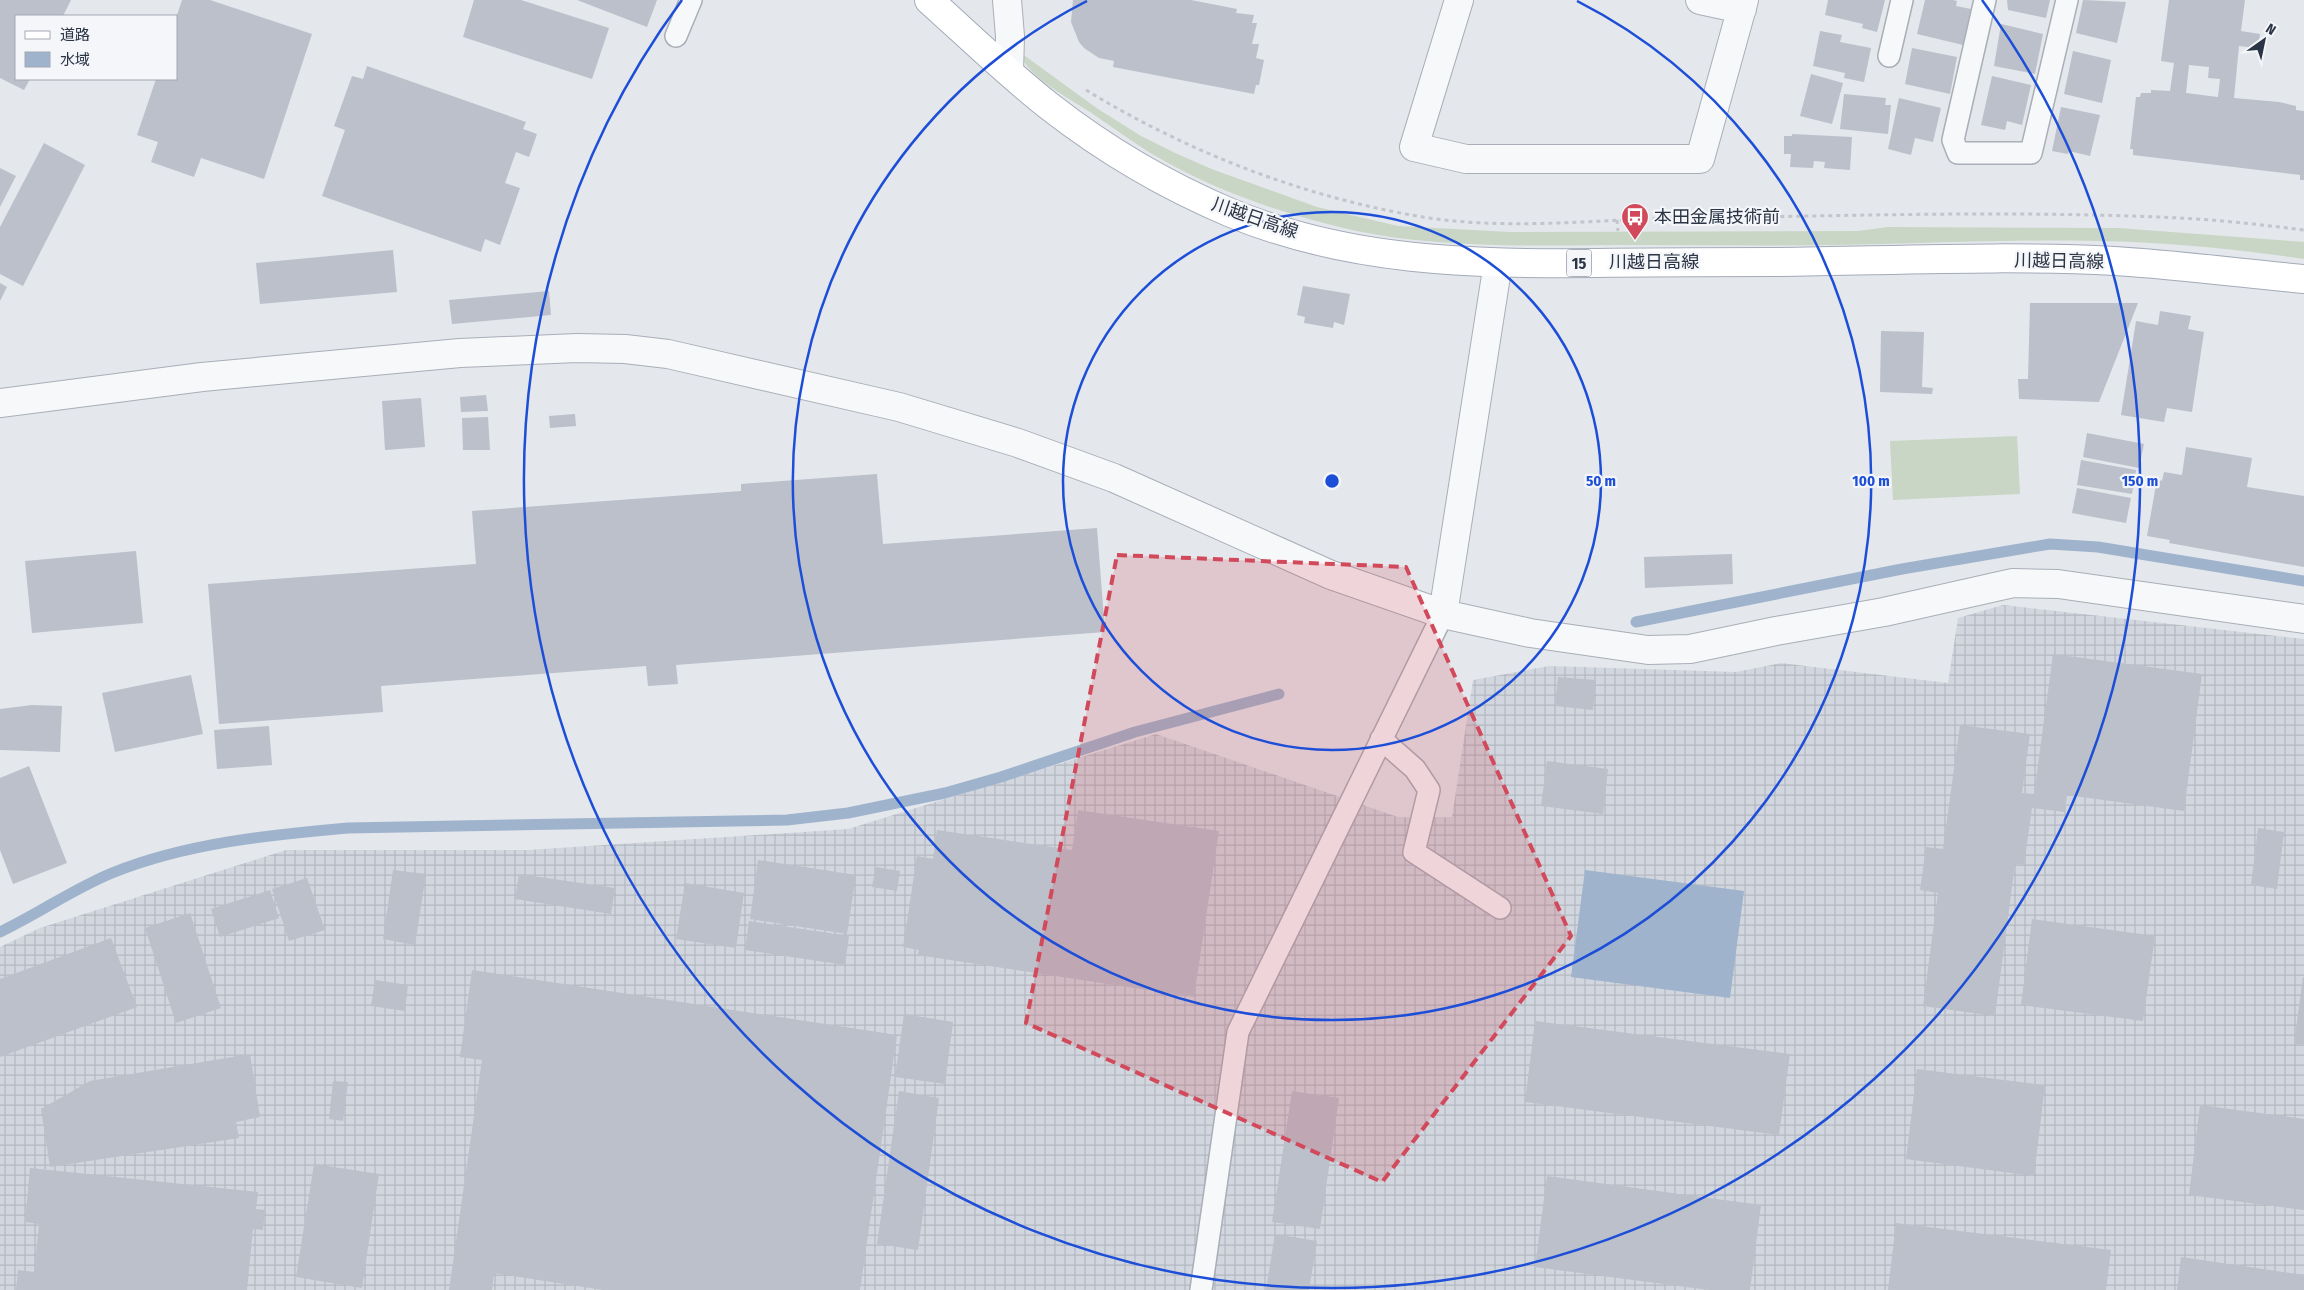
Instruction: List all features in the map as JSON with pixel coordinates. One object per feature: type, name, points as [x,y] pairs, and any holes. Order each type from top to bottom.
[{"type":"main road","name":"川越日高線","points":[[929,0],[1009,72],[1077,126],[1134,163],[1185,192],[1232,213],[1272,228],[1364,250],[1409,258],[1498,263],[2115,261],[2304,278]]},
{"type":"street","points":[[1007,0],[1010,36],[1009,72]]},
{"type":"street","points":[[1460,0],[1414,147],[1466,159],[1700,159],[1743,4],[1700,0]]},
{"type":"street","points":[[1444,614],[1498,263]]},
{"type":"street","points":[[0,403],[202,377],[460,353],[577,348],[625,349],[668,354],[899,407],[1018,443],[1114,478],[1331,575],[1444,614],[1530,633],[1648,650],[1690,648],[1884,612],[2013,583],[2058,584],[2304,618]]},
{"type":"lane","points":[[676,36],[691,0]]},
{"type":"lane","points":[[1889,56],[1902,0]]},
{"type":"lane","points":[[1985,0],[1953,140],[1958,153],[2031,153],[2067,0]]},
{"type":"lane","points":[[1201,1290],[1238,1032],[1444,614]]},
{"type":"lane","points":[[1381,739],[1415,769],[1428,790],[1414,852],[1500,908]]},
{"type":"path","points":[[1080,86],[1126,114],[1173,138],[1279,182],[1342,201],[1414,216],[1478,222],[1535,223],[1644,218],[2000,214],[2182,218],[2304,230]]},
{"type":"highlighted area","points":[[1117,555],[1406,567],[1571,936],[1382,1182],[1026,1023]]},
{"type":"shaded area","points":[[2003,605],[2304,639],[2304,1290],[0,1290],[0,947],[40,928],[286,850],[528,850],[848,829],[1156,734],[1398,817],[1452,817],[1473,680],[1549,666],[1736,672],[1781,663],[1948,683],[1958,618]]},
{"type":"green space","points":[[1021,53],[1098,109],[1141,136],[1175,153],[1214,170],[1317,207],[1398,226],[1510,232],[1858,231],[1888,227],[2118,228],[2304,242],[2304,259],[2201,247],[2097,241],[1532,246],[1458,244],[1386,236],[1326,224],[1249,200],[1175,167],[1144,149],[1039,78],[1030,70]]},
{"type":"green space","points":[[2017,436],[2020,494],[1893,500],[1890,441]]},
{"type":"water","points":[[1585,870],[1744,891],[1730,998],[1571,977]]},
{"type":"building","points":[[0,0],[71,0],[64,15],[15,15],[15,80],[29,80],[24,90],[0,78]]},
{"type":"building","points":[[182,0],[210,0],[312,34],[264,179],[201,158],[194,177],[151,162],[158,142],[137,135],[156,80],[178,80],[177,15]]},
{"type":"building","points":[[474,0],[521,0],[609,28],[592,79],[463,37]]},
{"type":"building","points":[[577,0],[657,0],[647,27]]},
{"type":"building","points":[[1073,0],[1191,0],[1237,9],[1236,13],[1254,15],[1252,23],[1257,23],[1252,44],[1259,44],[1256,58],[1264,60],[1259,85],[1256,85],[1254,94],[1113,67],[1114,61],[1099,58],[1084,48],[1079,42],[1071,22]]},
{"type":"building","points":[[1828,0],[1885,0],[1877,32],[1862,28],[1863,24],[1825,15]]},
{"type":"building","points":[[1925,0],[1953,0],[1957,1],[1956,6],[1971,9],[1963,45],[1917,34]]},
{"type":"building","points":[[2007,0],[2050,0],[2046,18],[2008,10]]},
{"type":"building","points":[[2083,0],[2126,2],[2117,43],[2076,33]]},
{"type":"building","points":[[2169,0],[2245,0],[2241,31],[2260,34],[2258,48],[2239,46],[2234,98],[2279,102],[2296,106],[2296,110],[2304,111],[2304,180],[2300,180],[2300,175],[2133,155],[2133,149],[2130,149],[2136,97],[2140,97],[2141,93],[2151,93],[2151,90],[2170,91],[2174,63],[2161,61]],"holes":[[[2189,65],[2209,67],[2208,78],[2220,79],[2218,97],[2186,93]]]},
{"type":"building","points":[[2001,24],[2043,34],[2035,74],[1994,66]]},
{"type":"building","points":[[1820,31],[1842,35],[1840,42],[1871,48],[1864,82],[1844,78],[1845,73],[1813,66]]},
{"type":"building","points":[[1912,48],[1957,57],[1950,94],[1905,84]]},
{"type":"building","points":[[2073,51],[2111,60],[2102,103],[2064,94]]},
{"type":"building","points":[[367,66],[526,122],[523,129],[537,134],[529,157],[516,152],[505,183],[520,188],[500,245],[485,239],[481,252],[322,196],[345,130],[334,126],[352,76],[363,79]]},
{"type":"building","points":[[1811,74],[1843,83],[1832,124],[1800,116]]},
{"type":"building","points":[[1992,76],[2031,85],[2022,125],[2007,121],[2005,130],[1981,125]]},
{"type":"building","points":[[1844,94],[1886,98],[1885,105],[1891,105],[1888,134],[1840,129]]},
{"type":"building","points":[[1899,98],[1941,108],[1933,142],[1915,138],[1911,155],[1888,149]]},
{"type":"building","points":[[2061,107],[2100,115],[2090,156],[2069,151],[2068,154],[2052,151]]},
{"type":"building","points":[[1792,134],[1852,137],[1850,170],[1824,168],[1825,162],[1814,161],[1813,168],[1790,167],[1791,154],[1784,154],[1784,136],[1792,136]]},
{"type":"building","points":[[44,143],[85,165],[23,286],[0,274],[0,227]]},
{"type":"building","points":[[0,168],[16,176],[0,207]]},
{"type":"building","points":[[393,250],[397,292],[260,304],[256,263]]},
{"type":"building","points":[[0,283],[7,287],[0,301]]},
{"type":"building","points":[[1303,286],[1350,294],[1344,325],[1334,322],[1333,328],[1304,323],[1305,317],[1297,315]]},
{"type":"building","points":[[549,291],[551,315],[452,324],[449,300]]},
{"type":"building","points":[[2030,303],[2138,303],[2099,402],[2019,399],[2018,379],[2028,379]]},
{"type":"building","points":[[2160,311],[2191,316],[2188,329],[2204,332],[2192,412],[2167,408],[2164,422],[2121,415],[2136,321],[2158,325]]},
{"type":"building","points":[[1881,331],[1924,332],[1922,387],[1933,388],[1932,394],[1880,392]]},
{"type":"building","points":[[486,395],[488,411],[461,412],[460,397]]},
{"type":"building","points":[[421,398],[425,447],[385,450],[382,401]]},
{"type":"building","points":[[575,414],[576,426],[550,428],[549,416]]},
{"type":"building","points":[[488,417],[490,450],[463,450],[462,418]]},
{"type":"building","points":[[2087,433],[2144,444],[2139,468],[2083,457]]},
{"type":"building","points":[[2186,447],[2252,458],[2247,487],[2304,496],[2304,567],[2169,543],[2170,540],[2147,536],[2157,479],[2162,481],[2164,472],[2182,475]]},
{"type":"building","points":[[2081,460],[2136,470],[2132,494],[2077,485]]},
{"type":"building","points":[[877,474],[883,544],[1097,528],[1105,632],[676,665],[678,684],[648,686],[646,666],[381,686],[383,712],[219,724],[208,584],[476,564],[472,511],[741,491],[741,484]]},
{"type":"building","points":[[2077,488],[2131,498],[2126,523],[2072,513]]},
{"type":"building","points":[[136,551],[143,623],[32,633],[25,561]]},
{"type":"building","points":[[1732,554],[1733,584],[1645,588],[1644,557]]},
{"type":"building","points":[[2053,654],[2202,674],[2184,811],[2067,795],[2065,812],[2032,808],[2024,865],[2015,864],[1995,1016],[1923,1006],[1938,893],[1920,890],[1926,847],[1943,849],[1960,725],[2030,734],[2022,793],[2034,794]]},
{"type":"building","points":[[191,675],[203,734],[115,752],[102,693]]},
{"type":"building","points":[[1558,677],[1596,680],[1593,710],[1555,706]]},
{"type":"building","points":[[32,705],[62,706],[60,752],[0,750],[0,709]]},
{"type":"building","points":[[269,726],[272,765],[217,769],[214,730]]},
{"type":"building","points":[[1547,761],[1608,769],[1603,814],[1541,806]]},
{"type":"building","points":[[29,766],[67,863],[13,884],[0,850],[0,778]]},
{"type":"building","points":[[1078,810],[1219,831],[1194,997],[918,955],[919,950],[903,947],[917,856],[933,859],[937,830],[1072,850]]},
{"type":"building","points":[[2258,828],[2284,832],[2277,889],[2251,885]]},
{"type":"building","points":[[758,860],[856,875],[847,934],[750,919]]},
{"type":"building","points":[[876,867],[900,871],[897,891],[872,887]]},
{"type":"building","points":[[393,870],[426,874],[415,945],[383,939]]},
{"type":"building","points":[[519,874],[615,888],[611,914],[515,899]]},
{"type":"building","points":[[307,878],[325,930],[289,941],[272,889]]},
{"type":"building","points":[[685,883],[744,893],[736,948],[676,939]]},
{"type":"building","points":[[270,890],[279,918],[220,937],[211,909]]},
{"type":"building","points":[[190,913],[221,1008],[176,1023],[145,928]]},
{"type":"building","points":[[2032,919],[2155,936],[2143,1021],[2021,1005]]},
{"type":"building","points":[[749,921],[849,936],[845,965],[745,950]]},
{"type":"building","points":[[111,938],[137,1007],[0,1057],[0,979]]},
{"type":"building","points":[[472,970],[897,1035],[860,1290],[603,1290],[494,1273],[492,1290],[449,1290],[482,1060],[460,1057]]},
{"type":"building","points":[[2304,977],[2304,1045],[2294,1044]]},
{"type":"building","points":[[375,980],[408,985],[405,1011],[371,1006]]},
{"type":"building","points":[[904,1014],[953,1022],[945,1084],[895,1077]]},
{"type":"building","points":[[1535,1021],[1790,1054],[1779,1135],[1525,1102]]},
{"type":"building","points":[[250,1054],[260,1117],[236,1122],[239,1138],[50,1167],[41,1109],[90,1081]]},
{"type":"building","points":[[1917,1069],[2045,1085],[2034,1176],[1906,1159]]},
{"type":"building","points":[[333,1081],[348,1082],[343,1121],[329,1119]]},
{"type":"building","points":[[899,1091],[939,1098],[918,1250],[877,1244]]},
{"type":"building","points":[[1292,1091],[1339,1098],[1320,1229],[1272,1222]]},
{"type":"building","points":[[2200,1105],[2304,1119],[2304,1210],[2189,1195]]},
{"type":"building","points":[[314,1164],[379,1174],[362,1288],[296,1277]]},
{"type":"building","points":[[30,1168],[258,1192],[256,1209],[265,1210],[263,1230],[253,1229],[247,1290],[16,1290],[18,1270],[34,1272],[39,1224],[25,1222]]},
{"type":"building","points":[[1547,1176],[1761,1205],[1750,1290],[1709,1290],[1535,1267]]},
{"type":"building","points":[[1896,1223],[2111,1250],[2106,1290],[1888,1290]]},
{"type":"building","points":[[1275,1234],[1317,1241],[1309,1290],[1266,1290]]},
{"type":"building","points":[[2181,1257],[2304,1275],[2304,1290],[2177,1290]]},
{"type":"waterway","points":[[1636,622],[1902,569],[2050,544],[2098,547],[2304,581]]},
{"type":"waterway","points":[[0,932],[83,886],[112,873],[169,854],[198,847],[258,837],[348,828],[787,820],[848,813],[945,793],[1001,777],[1135,732],[1279,694]]},
{"type":"place","name":"本田金属技術前","points":[[1635,241]]}]
